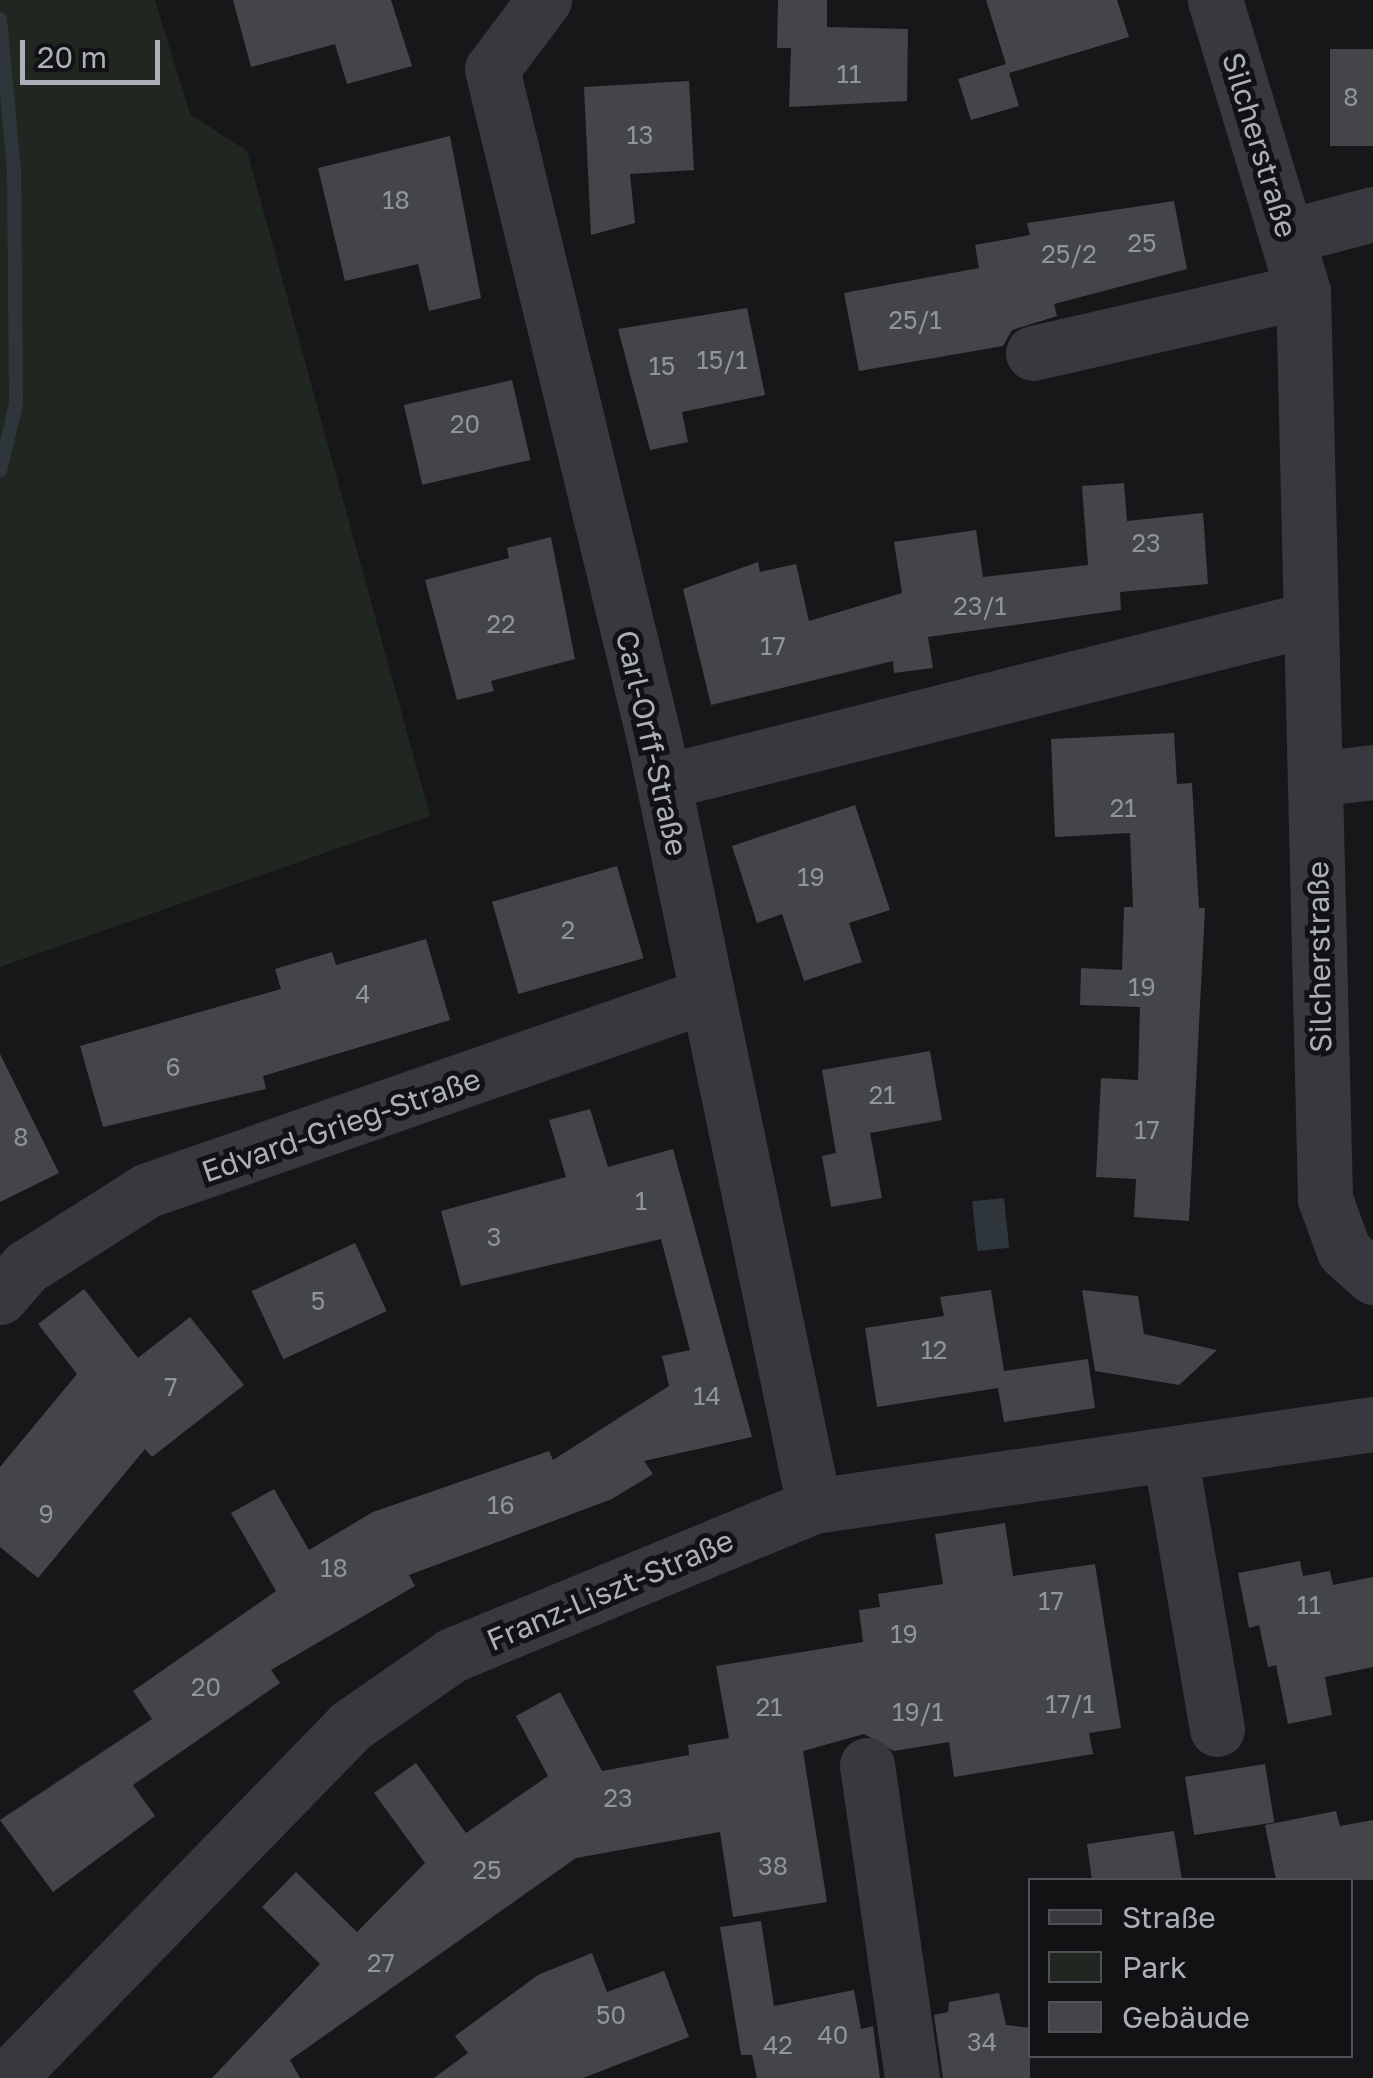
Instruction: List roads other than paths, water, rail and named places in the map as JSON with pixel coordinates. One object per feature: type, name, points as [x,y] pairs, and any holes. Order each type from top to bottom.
[{"type":"street","name":"Carl-Orff-Straße","points":[[544,0],[492,69],[662,782],[814,1506]]},
{"type":"street","name":"Silcherstraße","points":[[1215,0],[1303,291],[1306,620],[1315,779],[1325,1199],[1344,1251],[1373,1277]]},
{"type":"street","points":[[1289,236],[1373,214]]},
{"type":"street","points":[[1033,354],[1303,291]]},
{"type":"street","points":[[662,782],[1306,620]]},
{"type":"street","points":[[1315,779],[1373,772]]},
{"type":"street","name":"Edvard-Grieg-Straße","points":[[0,1297],[26,1267],[148,1190],[706,995]]},
{"type":"street","name":"Franz-Liszt-Straße","points":[[8,2078],[350,1726],[452,1656],[814,1506],[1373,1424]]},
{"type":"street","points":[[1170,1454],[1217,1729]]},
{"type":"street","points":[[866,1765],[912,2078]]},
{"type":"waterway","points":[[0,19],[14,171],[16,404],[0,471]]}]
